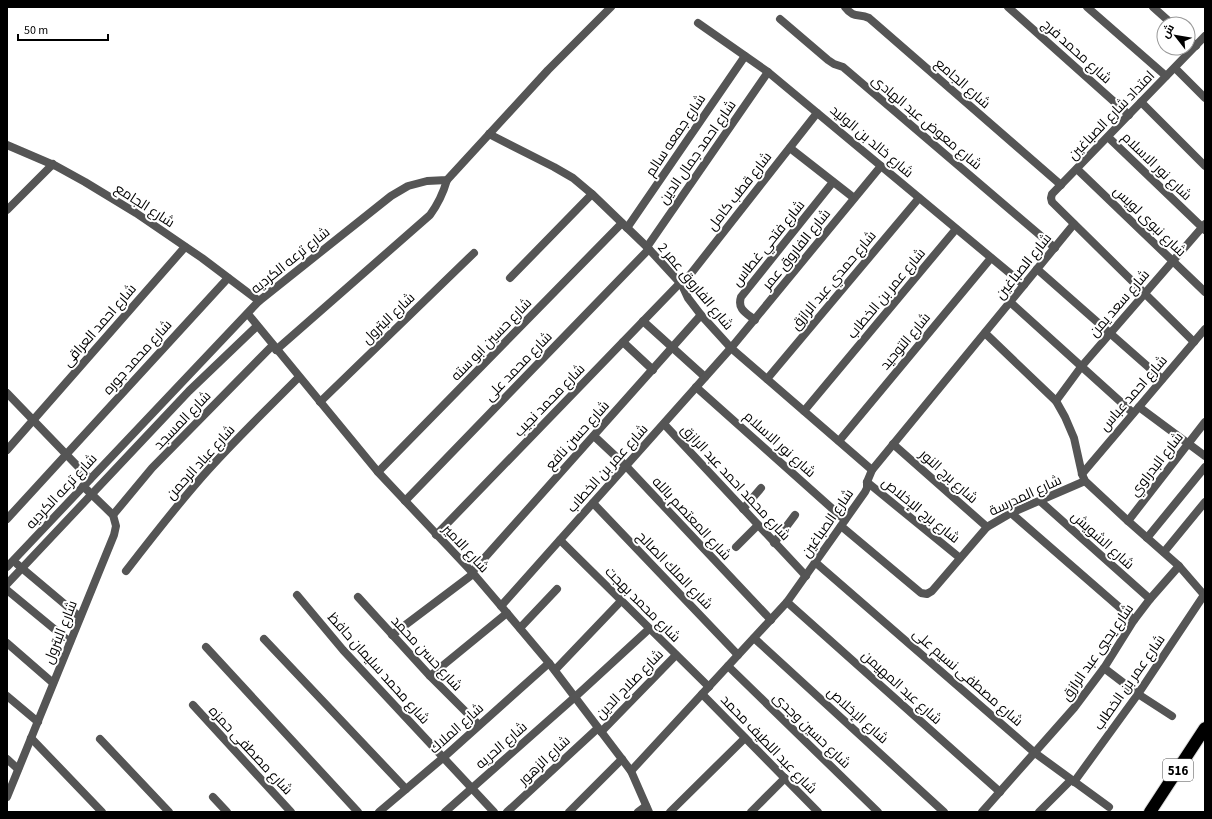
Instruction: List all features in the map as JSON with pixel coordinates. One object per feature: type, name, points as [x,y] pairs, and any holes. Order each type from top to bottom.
[{"type":"highway","name":"516","points":[[1150,812],[1205,728]]},
{"type":"street","points":[[447,180],[548,70],[611,7]]},
{"type":"street","name":"شارع الجامع","points":[[845,7],[853,15],[869,18],[1061,185]]},
{"type":"street","name":"شارع محمد فرج","points":[[1008,7],[1129,115]]},
{"type":"street","points":[[1087,7],[1166,76]]},
{"type":"street","points":[[1153,7],[1163,16]]},
{"type":"street","name":"شارع معوض عبد الهادى","points":[[780,20],[828,60],[843,67],[1055,248]]},
{"type":"street","name":"شارع خالد بن الوليد","points":[[698,23],[768,72],[1024,286]]},
{"type":"street","name":"امتداد شارع الصباغين","points":[[1196,46],[1205,36]]},
{"type":"street","name":"شارع جمعه سالم","points":[[625,226],[745,56]]},
{"type":"street","name":"امتداد شارع الصباغين","points":[[1074,224],[1052,202],[1052,194],[1186,56]]},
{"type":"street","points":[[1175,68],[1205,98]]},
{"type":"street","name":"شارع احمد جمال الدين","points":[[648,248],[768,72]]},
{"type":"street","points":[[1141,102],[1205,166]]},
{"type":"street","name":"شارع قطب كامل","points":[[681,284],[817,112]]},
{"type":"street","name":"شارع الفاروق عمر 2","points":[[489,134],[573,178],[592,194],[648,248],[681,284],[688,298],[701,315],[731,348],[872,470]]},
{"type":"street","name":"شارع نور الاسلام","points":[[1108,137],[1204,227]]},
{"type":"street","name":"شارع الجامع","points":[[7,145],[53,164],[123,205],[185,247],[259,302]]},
{"type":"street","points":[[790,148],[854,198]]},
{"type":"street","points":[[7,210],[53,164]]},
{"type":"street","name":"شارع الفاروق عمر","points":[[731,348],[880,166]]},
{"type":"street","name":"شارع نبوى لويس","points":[[1077,169],[1205,292]]},
{"type":"street","name":"شارع ترعه الكرديه","points":[[7,568],[83,486],[259,302],[391,196],[408,186],[427,181],[447,180]]},
{"type":"street","name":"شارع المسجد","points":[[112,515],[152,468],[274,347],[430,215],[438,204],[447,180]]},
{"type":"street","name":"شارع فتحي غطاس","points":[[755,320],[742,310],[739,303],[741,297],[834,182]]},
{"type":"street","points":[[510,278],[592,194]]},
{"type":"street","name":"شارع حمدي عبد الرازق","points":[[767,379],[919,198]]},
{"type":"street","points":[[1074,224],[1194,342]]},
{"type":"street","name":"شارع الصباغين","points":[[631,771],[787,602],[865,492],[872,470],[1074,224]]},
{"type":"street","name":"شارع حسين ابو سته","points":[[378,472],[625,226]]},
{"type":"street","name":"شارع سعد يمن","points":[[1056,401],[1081,367],[1204,227]]},
{"type":"street","name":"شارع عمر بن الخطاب","points":[[804,411],[956,229]]},
{"type":"street","name":"شارع احمد العراقى","points":[[7,450],[185,247]]},
{"type":"street","name":"شارع محمد على","points":[[405,501],[648,248]]},
{"type":"street","name":"شارع البترول","points":[[320,402],[474,253]]},
{"type":"street","name":"شارع التوحيد","points":[[839,441],[991,258]]},
{"type":"street","points":[[1037,269],[1162,379]]},
{"type":"street","name":"شارع محمد جوره","points":[[7,519],[228,278]]},
{"type":"street","name":"شارع محمد نجيب","points":[[436,535],[643,321],[681,284]]},
{"type":"street","points":[[1010,302],[1133,414]]},
{"type":"street","name":"شارع الامير","points":[[248,314],[378,472],[472,573],[555,670],[631,771],[648,809]]},
{"type":"street","name":"شارع حسن نافع","points":[[392,635],[472,573],[701,315]]},
{"type":"street","points":[[643,321],[705,377]]},
{"type":"street","name":"شارع ترعه الكرديه","points":[[7,584],[189,391],[257,326]]},
{"type":"street","name":"شارع احمد عباس","points":[[1083,478],[1133,414],[1205,329]]},
{"type":"street","points":[[985,333],[1056,401],[1074,438],[1083,478],[1128,522],[1179,566],[1204,592]]},
{"type":"street","points":[[623,342],[653,370]]},
{"type":"street","name":"شارع عمر بن الخطاب","points":[[501,606],[731,348]]},
{"type":"street","name":"شارع عباد الرحمن","points":[[126,571],[208,470],[299,377]]},
{"type":"street","name":"شارع نور الاسلام","points":[[696,387],[843,523],[922,592],[927,594],[932,591]]},
{"type":"street","points":[[7,393],[90,479]]},
{"type":"street","points":[[1139,407],[1205,456]]},
{"type":"street","name":"شارع البدراوي","points":[[1128,522],[1205,422]]},
{"type":"street","name":"شارع محمد احمد عبد الرازق","points":[[664,424],[806,576]]},
{"type":"street","name":"شارع المعتصم بالله","points":[[594,436],[626,466],[770,620]]},
{"type":"street","name":"شارع برج النور","points":[[893,444],[987,527]]},
{"type":"street","points":[[1147,538],[1205,467]]},
{"type":"street","name":"شارع المدرسة","points":[[932,591],[987,527],[1010,513],[1040,501],[1083,478]]},
{"type":"street","name":"شارع برج الإخلاص","points":[[867,482],[960,558]]},
{"type":"street","points":[[83,486],[112,515]]},
{"type":"street","points":[[743,509],[761,488]]},
{"type":"street","name":"شارع الشويش","points":[[1040,501],[1150,599]]},
{"type":"street","points":[[1164,552],[1205,502]]},
{"type":"street","name":"شارع الملك الصالح","points":[[593,503],[738,655]]},
{"type":"street","points":[[1010,513],[1134,620]]},
{"type":"street","name":"شارع البترول","points":[[7,797],[114,535],[116,526],[112,515]]},
{"type":"street","points":[[774,543],[795,516]]},
{"type":"street","points":[[736,547],[758,525]]},
{"type":"street","name":"شارع محمد بهجت","points":[[560,540],[708,687]]},
{"type":"street","points":[[14,561],[80,617]]},
{"type":"street","name":"شارع مصطفى نسيم على","points":[[815,562],[1035,753],[1109,807]]},
{"type":"street","name":"شارع يحيي عبد الرازق","points":[[982,812],[1074,708],[1104,668],[1134,620],[1179,566]]},
{"type":"street","points":[[520,628],[557,589]]},
{"type":"street","points":[[7,590],[70,642]]},
{"type":"street","name":"شارع عمر بن الخطاب","points":[[1039,812],[1073,781],[1138,694],[1204,592]]},
{"type":"street","name":"شارع محمد سليمان حافظ","points":[[297,595],[343,650],[494,812]]},
{"type":"street","name":"شارع حسن محمد","points":[[358,597],[430,676],[479,725]]},
{"type":"street","points":[[555,670],[621,601]]},
{"type":"street","name":"شارع عبد المهيمن","points":[[787,602],[1000,792]]},
{"type":"street","points":[[430,676],[507,613]]},
{"type":"street","name":"شارع الحريه","points":[[445,812],[575,697],[649,629]]},
{"type":"street","points":[[264,638],[406,789]]},
{"type":"street","name":"شارع الإخلاص","points":[[754,638],[944,812]]},
{"type":"street","points":[[7,642],[53,683]]},
{"type":"street","points":[[206,647],[358,812]]},
{"type":"street","name":"شارع صلاح الدين","points":[[600,730],[676,655]]},
{"type":"street","name":"شارع الملاك","points":[[379,812],[444,757],[549,663]]},
{"type":"street","name":"شارع حسين وجدى","points":[[728,666],[878,812]]},
{"type":"street","points":[[1104,668],[1138,694],[1172,716]]},
{"type":"street","name":"شارع عبد اللطيف محمد","points":[[702,694],[818,812]]},
{"type":"street","points":[[7,696],[38,722]]},
{"type":"street","name":"شارع مصطفى حمزه","points":[[192,705],[291,812]]},
{"type":"street","name":"شارع الزهور","points":[[507,812],[600,730]]},
{"type":"street","points":[[31,738],[102,812]]},
{"type":"street","points":[[670,812],[745,738]]},
{"type":"street","points":[[100,739],[169,812]]},
{"type":"street","points":[[7,759],[18,769]]},
{"type":"street","points":[[569,812],[622,759]]},
{"type":"street","points":[[751,812],[785,778]]},
{"type":"street","points":[[212,797],[227,812]]},
{"type":"street","points":[[638,812],[648,809]]}]
